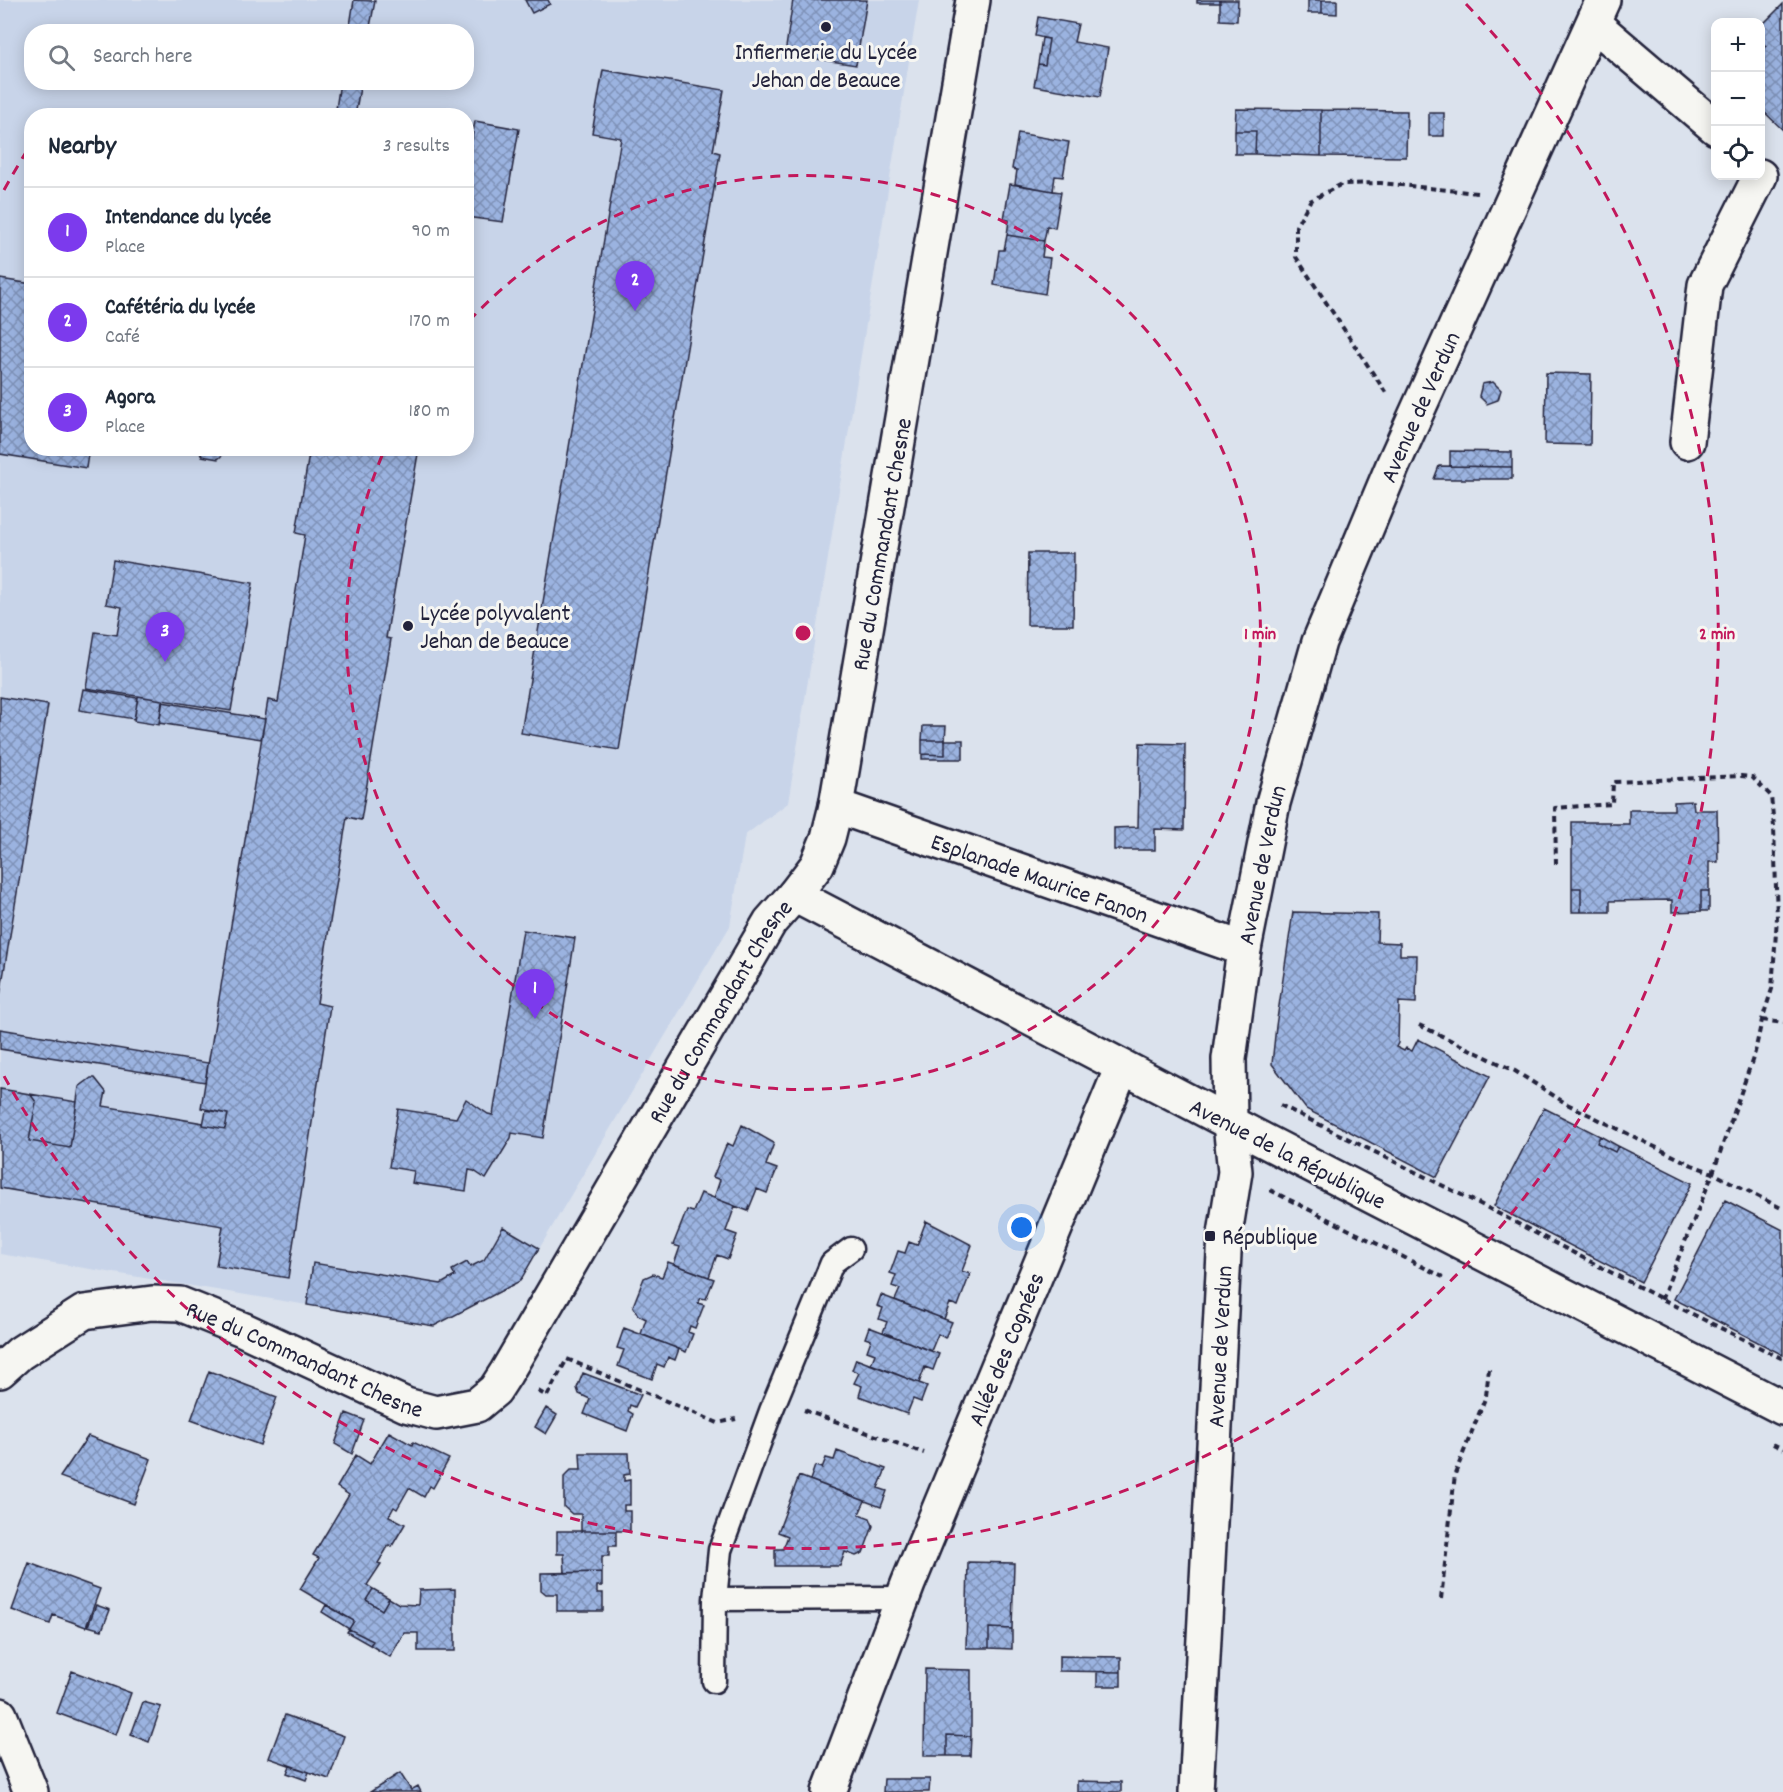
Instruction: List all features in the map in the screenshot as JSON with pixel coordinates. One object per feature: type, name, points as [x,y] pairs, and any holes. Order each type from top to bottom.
[{"type":"street","name":"Rue du Commandant Chesne","points":[[0,1371],[20,1353],[84,1312],[152,1303],[180,1304],[242,1329],[406,1405],[436,1413],[477,1405],[495,1390],[770,922],[817,865],[828,837],[836,806],[973,0]]},
{"type":"street","points":[[1598,12],[1714,126]]},
{"type":"street","name":"Avenue de Verdun","points":[[1196,1792],[1225,1246],[1235,1172],[1230,1124],[1229,1059],[1244,949],[1273,803],[1319,642],[1409,428],[1598,12]]},
{"type":"street","points":[[1687,442],[1705,285],[1766,175]]},
{"type":"street","name":"Esplanade Maurice Fanon","points":[[836,806],[1244,949]]},
{"type":"street","name":"Avenue de la République","points":[[794,895],[1230,1124],[1783,1408]]},
{"type":"street","name":"Allée des Cognées","points":[[829,1792],[903,1598],[1122,1067]]},
{"type":"street","points":[[0,1715],[31,1792]]},
{"type":"lane","points":[[714,1681],[715,1599],[720,1550],[771,1411],[832,1263],[850,1249]]},
{"type":"lane","points":[[715,1599],[903,1598]]},
{"type":"path","points":[[1409,428],[1296,257],[1296,226],[1310,201],[1342,184],[1381,183],[1515,196]]},
{"type":"path","points":[[1556,864],[1555,808],[1612,804],[1613,782],[1742,776],[1752,777],[1771,796],[1777,918],[1772,989],[1755,1052],[1713,1173],[1662,1299],[1636,1332]]},
{"type":"path","points":[[1762,1020],[1783,1023]]},
{"type":"path","points":[[1419,1025],[1515,1071],[1566,1104],[1713,1173],[1783,1209]]},
{"type":"path","points":[[1272,1101],[1482,1205],[1783,1359]]},
{"type":"path","points":[[1235,1172],[1446,1278]]},
{"type":"path","points":[[506,1373],[547,1396],[567,1359],[718,1423],[794,1406],[958,1465]]},
{"type":"path","points":[[1441,1599],[1455,1474],[1486,1396],[1489,1369]]},
{"type":"shaded area","name":"Lycée polyvalent Jehan de Beauce","points":[[0,0],[919,0],[788,803],[745,835],[730,926],[520,1281],[434,1326],[0,1254]]},
{"type":"building","points":[[354,0],[375,1],[371,24],[350,24]]},
{"type":"building","points":[[525,0],[548,0],[550,4],[532,13]]},
{"type":"building","name":"Infiermerie du Lycée Jehan de Beauce","points":[[793,0],[867,0],[856,65],[785,54]]},
{"type":"building","points":[[1197,0],[1220,0],[1220,3],[1197,3]]},
{"type":"building","points":[[1220,0],[1238,0],[1237,21],[1220,20]]},
{"type":"building","points":[[1308,0],[1322,0],[1322,13],[1308,13]]},
{"type":"building","points":[[1322,0],[1337,0],[1337,14],[1322,13]]},
{"type":"building","points":[[1783,4],[1783,130],[1765,113],[1765,22]]},
{"type":"building","points":[[1038,17],[1078,24],[1074,42],[1108,48],[1100,97],[1034,86],[1038,64],[1045,65],[1049,39],[1035,36]]},
{"type":"building","points":[[1042,38],[1049,39],[1045,65],[1038,64]]},
{"type":"building","points":[[603,70],[724,90],[713,151],[720,153],[619,750],[521,733],[621,138],[592,133]]},
{"type":"building","points":[[339,90],[360,90],[356,108],[336,108]]},
{"type":"building","points":[[1236,109],[1321,110],[1321,156],[1255,154],[1256,131],[1235,131]]},
{"type":"building","points":[[1321,110],[1407,111],[1406,157],[1321,156]]},
{"type":"building","points":[[1429,113],[1444,113],[1444,136],[1429,136]]},
{"type":"building","points":[[475,121],[519,129],[503,222],[474,218]]},
{"type":"building","points":[[1235,131],[1256,131],[1255,154],[1235,154]]},
{"type":"building","points":[[1018,133],[1069,142],[1063,177],[1055,176],[1053,191],[1015,184],[1017,170],[1012,169]]},
{"type":"building","points":[[1010,184],[1061,192],[1055,228],[1047,226],[1044,241],[1007,235],[1009,220],[1004,219]]},
{"type":"building","points":[[1007,235],[1044,241],[1042,257],[1050,258],[1045,294],[994,285],[999,250],[1004,250]]},
{"type":"building","points":[[0,279],[24,283],[24,456],[88,456],[86,468],[0,454]]},
{"type":"building","points":[[1546,373],[1591,374],[1590,445],[1545,444]]},
{"type":"building","points":[[1493,382],[1501,390],[1498,400],[1487,404],[1479,396],[1482,384]]},
{"type":"building","points":[[1450,451],[1512,452],[1512,467],[1450,466]]},
{"type":"building","points":[[202,456],[221,456],[218,459]]},
{"type":"building","points":[[309,456],[418,456],[386,638],[391,639],[361,820],[347,817],[317,1003],[330,1006],[288,1278],[216,1266],[223,1226],[0,1188],[0,1089],[30,1094],[36,1102],[29,1141],[70,1148],[79,1087],[91,1078],[95,1078],[106,1092],[103,1106],[203,1123],[203,1125],[225,1129],[228,1114],[201,1108],[268,700],[278,702],[305,535],[296,533]]},
{"type":"building","points":[[1439,466],[1512,467],[1512,479],[1434,479]]},
{"type":"building","points":[[1028,553],[1074,553],[1073,625],[1027,625]]},
{"type":"building","points":[[113,560],[253,583],[231,711],[86,688],[95,632],[117,635],[122,607],[106,604]]},
{"type":"building","points":[[83,689],[138,698],[134,719],[79,710]]},
{"type":"building","points":[[138,696],[163,700],[159,725],[134,721]]},
{"type":"building","points":[[0,697],[48,705],[0,996]]},
{"type":"building","points":[[162,702],[265,719],[261,739],[159,723]]},
{"type":"building","points":[[923,726],[946,726],[945,740],[922,740]]},
{"type":"building","points":[[922,740],[945,740],[945,755],[922,754]]},
{"type":"building","points":[[945,740],[963,740],[963,759],[922,759],[922,754],[945,755]]},
{"type":"building","points":[[1140,743],[1185,744],[1184,830],[1155,829],[1155,850],[1114,850],[1114,828],[1138,827]]},
{"type":"building","points":[[1693,801],[1694,810],[1717,810],[1718,862],[1709,862],[1709,891],[1701,891],[1701,911],[1672,912],[1672,900],[1610,901],[1610,912],[1581,912],[1581,888],[1572,888],[1572,822],[1629,824],[1629,810],[1674,810],[1674,802]]},
{"type":"building","points":[[1572,888],[1581,888],[1581,912],[1572,912]]},
{"type":"building","points":[[1701,891],[1709,891],[1709,911],[1701,911]]},
{"type":"building","points":[[1293,912],[1378,914],[1377,942],[1400,943],[1400,955],[1417,955],[1416,1003],[1399,1002],[1396,1047],[1404,1051],[1406,1048],[1412,1051],[1418,1039],[1490,1076],[1437,1177],[1306,1109],[1272,1064]]},
{"type":"building","points":[[523,930],[575,938],[543,1138],[512,1133],[486,1179],[469,1170],[466,1191],[412,1183],[414,1171],[389,1167],[398,1109],[456,1118],[466,1099],[493,1115]]},
{"type":"building","points":[[0,1029],[208,1063],[205,1082],[0,1049]]},
{"type":"building","points":[[30,1094],[77,1102],[70,1148],[29,1141],[36,1102]]},
{"type":"building","points":[[1544,1108],[1600,1136],[1597,1143],[1615,1152],[1618,1146],[1692,1183],[1641,1282],[1494,1206]]},
{"type":"building","points":[[206,1110],[228,1114],[225,1129],[203,1125]]},
{"type":"building","points":[[742,1125],[774,1143],[766,1165],[777,1169],[767,1193],[757,1189],[748,1211],[714,1198],[720,1180],[713,1177],[727,1143],[733,1146]]},
{"type":"building","points":[[1600,1136],[1618,1146],[1615,1152],[1597,1143]]},
{"type":"building","points":[[701,1193],[735,1206],[726,1231],[737,1235],[728,1259],[717,1255],[709,1277],[674,1264],[680,1247],[673,1245],[687,1210],[693,1212]]},
{"type":"building","points":[[1725,1200],[1783,1230],[1783,1355],[1674,1299]]},
{"type":"building","points":[[926,1221],[972,1245],[962,1271],[970,1274],[958,1306],[950,1303],[944,1319],[895,1300],[900,1289],[892,1286],[896,1275],[890,1273],[898,1251],[905,1253],[909,1242],[917,1245]]},
{"type":"building","points":[[503,1227],[539,1248],[520,1281],[434,1326],[307,1305],[313,1263],[441,1284],[455,1276],[452,1270],[467,1262],[470,1267],[484,1260]]},
{"type":"building","points":[[668,1262],[714,1279],[706,1299],[701,1298],[698,1303],[704,1305],[695,1328],[690,1326],[688,1332],[693,1334],[686,1352],[641,1334],[646,1319],[638,1315],[633,1306],[644,1278],[653,1274],[662,1277]]},
{"type":"building","points":[[881,1295],[952,1322],[945,1338],[938,1334],[931,1351],[883,1332],[887,1322],[879,1319],[883,1308],[877,1306]]},
{"type":"building","points":[[869,1327],[939,1354],[933,1370],[925,1367],[919,1383],[871,1364],[875,1354],[867,1351],[871,1340],[865,1338]]},
{"type":"building","points":[[624,1328],[679,1349],[675,1360],[668,1357],[664,1367],[657,1364],[652,1379],[618,1366],[624,1350],[617,1348]]},
{"type":"building","points":[[856,1359],[927,1386],[921,1402],[913,1399],[907,1414],[859,1396],[862,1386],[854,1383],[859,1373],[852,1370]]},
{"type":"building","points":[[209,1371],[277,1397],[260,1445],[191,1420]]},
{"type":"building","points":[[583,1373],[641,1395],[635,1407],[630,1405],[628,1411],[633,1414],[627,1431],[584,1414],[590,1399],[579,1394],[577,1388]]},
{"type":"building","points":[[546,1408],[557,1415],[546,1434],[535,1427]]},
{"type":"building","points":[[346,1413],[364,1420],[352,1454],[335,1444]]},
{"type":"building","points":[[389,1432],[412,1445],[413,1442],[449,1459],[433,1488],[430,1486],[424,1497],[409,1488],[397,1509],[394,1507],[389,1516],[405,1524],[392,1546],[389,1545],[378,1563],[381,1564],[367,1585],[373,1589],[366,1600],[382,1610],[389,1598],[399,1604],[418,1605],[419,1590],[455,1589],[455,1651],[418,1651],[418,1633],[404,1633],[390,1657],[370,1645],[373,1641],[349,1629],[354,1621],[300,1589],[319,1558],[313,1555],[349,1495],[337,1487],[356,1455],[370,1464]]},
{"type":"building","points":[[88,1436],[151,1459],[134,1504],[60,1477]]},
{"type":"building","points":[[837,1451],[886,1469],[878,1488],[887,1491],[881,1507],[810,1480],[815,1466],[822,1468],[826,1458],[834,1460]]},
{"type":"building","points":[[580,1453],[629,1453],[630,1474],[624,1475],[624,1481],[630,1480],[630,1505],[624,1505],[624,1511],[630,1511],[630,1531],[581,1531],[581,1514],[572,1514],[564,1507],[564,1477],[571,1470],[581,1470]]},
{"type":"building","points":[[799,1476],[865,1501],[859,1514],[870,1518],[873,1526],[863,1553],[856,1556],[845,1552],[840,1566],[775,1566],[775,1549],[783,1549],[788,1536],[778,1532]]},
{"type":"building","points":[[557,1531],[616,1531],[616,1546],[609,1546],[609,1556],[602,1556],[602,1572],[565,1573],[564,1554],[557,1554]]},
{"type":"building","points":[[968,1562],[1014,1563],[1012,1629],[989,1628],[989,1648],[966,1648]]},
{"type":"building","points":[[29,1563],[100,1589],[86,1627],[53,1615],[50,1624],[12,1610]]},
{"type":"building","points":[[602,1572],[602,1586],[597,1586],[597,1593],[603,1593],[603,1611],[557,1611],[557,1594],[546,1594],[541,1590],[541,1573]]},
{"type":"building","points":[[373,1589],[389,1598],[382,1610],[366,1600]]},
{"type":"building","points":[[96,1605],[110,1610],[102,1630],[88,1626]]},
{"type":"building","points":[[326,1605],[354,1621],[349,1629],[322,1612]]},
{"type":"building","points":[[989,1628],[1012,1629],[1012,1649],[989,1648]]},
{"type":"building","points":[[349,1629],[373,1641],[370,1645],[347,1632]]},
{"type":"building","points":[[1059,1656],[1121,1657],[1121,1672],[1059,1671]]},
{"type":"building","points":[[925,1669],[971,1670],[971,1736],[947,1735],[947,1756],[924,1756]]},
{"type":"building","points":[[72,1671],[131,1693],[116,1735],[57,1713]]},
{"type":"building","points":[[1097,1672],[1121,1672],[1121,1686],[1097,1686]]},
{"type":"building","points":[[143,1702],[161,1707],[149,1742],[131,1735]]},
{"type":"building","points":[[285,1715],[344,1736],[329,1779],[269,1758]]},
{"type":"building","points":[[947,1735],[971,1736],[970,1756],[947,1756]]},
{"type":"building","points":[[290,1766],[309,1772],[306,1780],[287,1773]]},
{"type":"building","points":[[400,1773],[411,1790],[418,1786],[421,1792],[370,1792]]},
{"type":"building","points":[[884,1779],[930,1779],[929,1792],[883,1792]]},
{"type":"building","points":[[1077,1781],[1121,1782],[1121,1792],[1077,1792]]},
{"type":"place","name":"Infiermerie du Lycée Jehan de Beauce","points":[[826,27]]},
{"type":"place","name":"Cafétéria du lycée","points":[[635,311]]},
{"type":"place","name":"Lycée polyvalent Jehan de Beauce","points":[[408,626]]},
{"type":"place","name":"Agora","points":[[165,662]]},
{"type":"place","name":"Intendance du lycée","points":[[535,1019]]},
{"type":"place","name":"République","points":[[1210,1236]]}]
